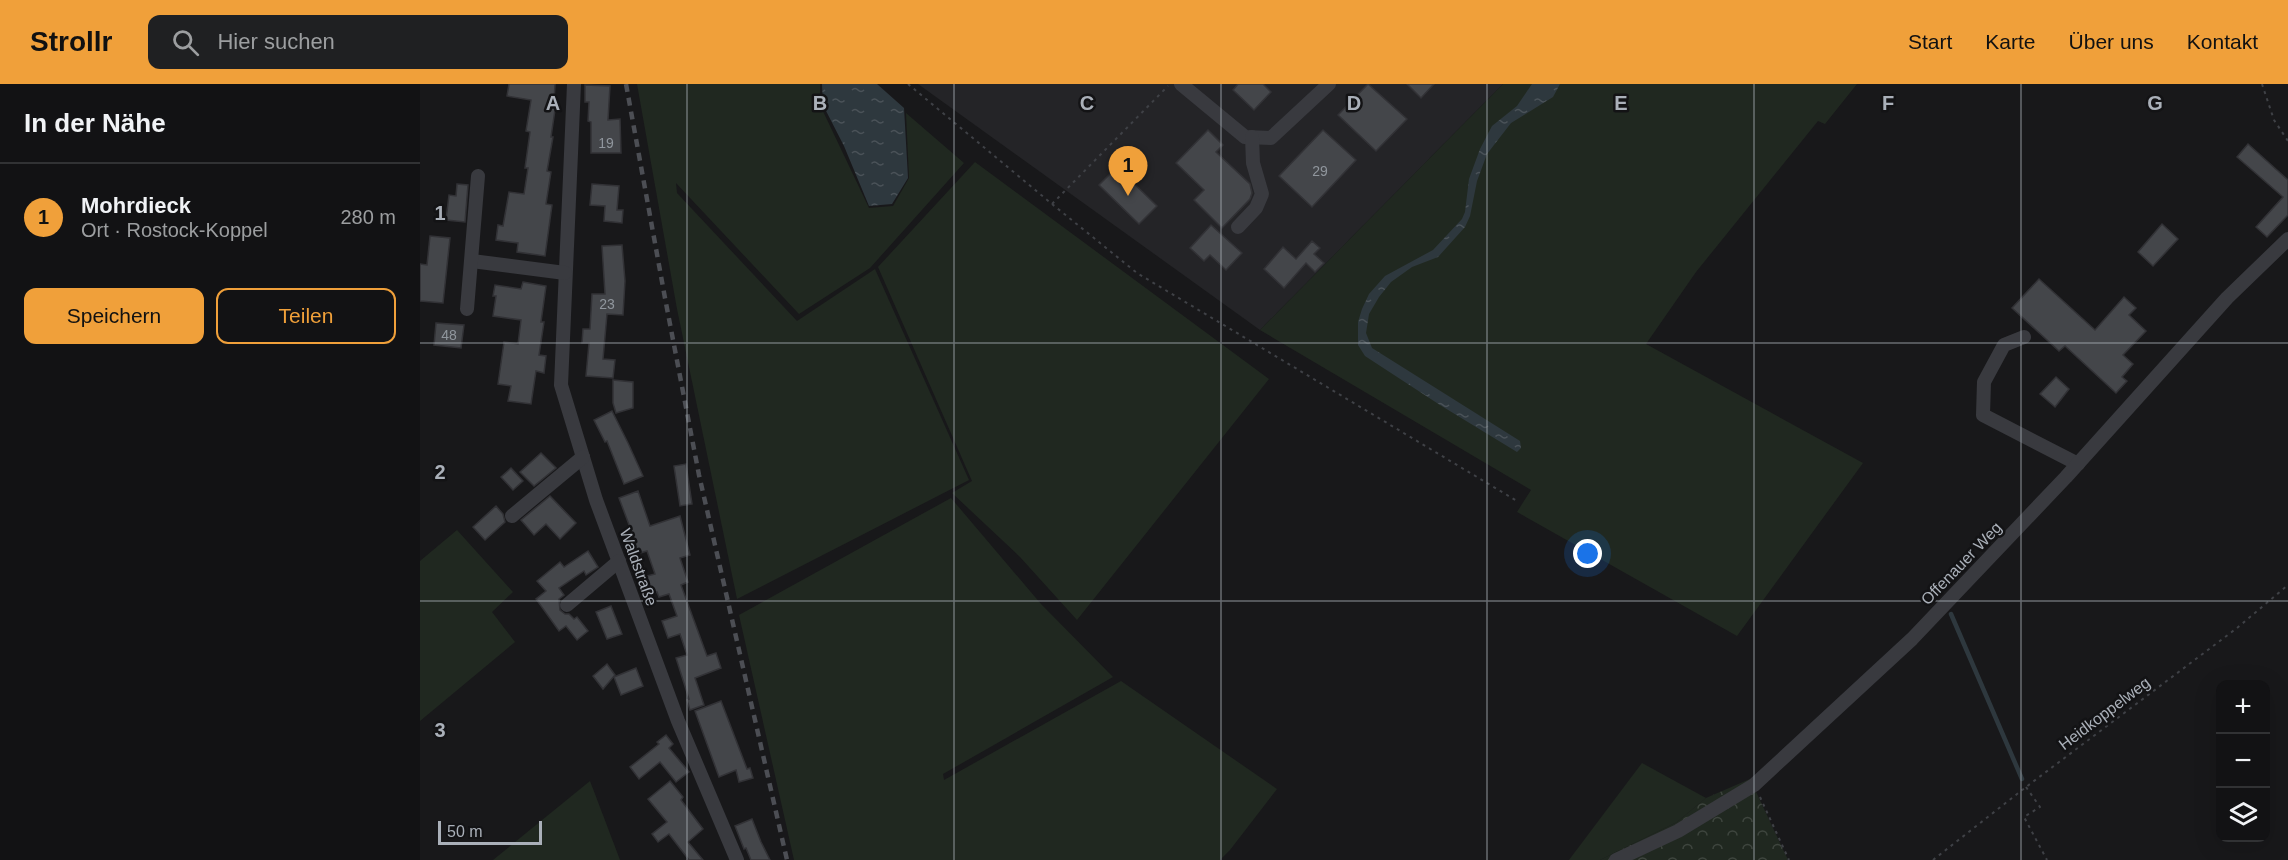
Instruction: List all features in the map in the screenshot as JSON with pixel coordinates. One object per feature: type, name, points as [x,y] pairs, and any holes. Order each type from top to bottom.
[{"type":"street","name":"Waldstraße","points":[[574,84],[561,385],[619,561],[678,721],[737,860]]},
{"type":"street","points":[[1181,84],[1245,137],[1271,138],[1329,84]]},
{"type":"street","points":[[1238,227],[1256,208],[1262,194],[1253,163],[1252,137]]},
{"type":"street","points":[[467,309],[478,176]]},
{"type":"street","name":"Offenauer Weg","points":[[1616,860],[1678,831],[1754,785],[1912,639],[2078,464],[2227,298],[2288,239]]},
{"type":"street","points":[[472,261],[565,273]]},
{"type":"street","points":[[2024,337],[2004,345],[1984,382],[1983,415],[2078,464]]},
{"type":"street","points":[[512,516],[583,457]]},
{"type":"street","points":[[567,605],[619,561]]},
{"type":"path","points":[[908,84],[1137,273],[1517,501]]},
{"type":"path","points":[[1052,204],[1170,84]]},
{"type":"path","points":[[2262,84],[2274,120],[2288,141]]},
{"type":"path","name":"Heidkoppelweg","points":[[1933,860],[2237,628],[2288,585]]},
{"type":"path","points":[[1754,785],[1789,860]]},
{"type":"path","points":[[2026,787],[2040,807],[2024,817],[2047,860]]},
{"type":"shaded area","points":[[918,84],[1503,84],[1260,330]]},
{"type":"green space","points":[[637,84],[820,84],[820,105],[869,208],[893,206],[909,178],[906,113],[964,163],[870,268],[799,314],[676,183],[677,193],[797,321],[875,269],[969,480],[737,599],[677,309]]},
{"type":"green space","points":[[1503,84],[1857,84],[1825,124],[1818,121],[1696,272],[1646,344],[1863,463],[1737,636],[1517,512],[1531,490],[1260,330]]},
{"type":"green space","points":[[975,162],[1269,379],[1077,620],[1020,557],[952,493],[972,481],[878,267]]},
{"type":"green space","points":[[951,498],[1041,604],[1113,677],[943,774],[944,780],[1121,681],[1277,789],[1220,860],[794,860],[739,615]]},
{"type":"green space","points":[[457,530],[513,592],[492,612],[515,642],[420,721],[420,561]]},
{"type":"green space","points":[[1642,763],[1706,798],[1677,822],[1600,860],[1569,860]]},
{"type":"green space","points":[[1750,779],[1788,860],[1600,860],[1677,822],[1706,798]]},
{"type":"green space","points":[[590,781],[620,860],[493,860]]},
{"type":"water","points":[[822,84],[877,84],[904,108],[908,178],[892,204],[869,206],[844,146],[823,105]]},
{"type":"water","points":[[1532,84],[1560,84],[1553,97],[1511,123],[1487,154],[1465,227],[1438,257],[1412,267],[1391,282],[1369,314],[1366,333],[1372,348],[1520,441],[1521,448],[1517,452],[1365,356],[1358,345],[1358,322],[1369,294],[1385,276],[1433,250],[1462,219],[1469,179],[1480,149],[1492,126],[1517,106]]},
{"type":"building","points":[[509,84],[555,84],[554,103],[556,103],[551,137],[553,137],[547,171],[551,172],[546,204],[552,205],[545,256],[517,252],[518,243],[496,240],[498,225],[503,226],[509,192],[524,194],[528,168],[525,168],[530,132],[526,131],[531,100],[507,96]]},
{"type":"building","points":[[1238,84],[1263,84],[1271,92],[1254,110],[1233,90]]},
{"type":"building","points":[[1368,84],[1407,119],[1376,151],[1338,115]]},
{"type":"building","points":[[1407,84],[1434,84],[1421,98]]},
{"type":"building","points":[[585,85],[610,86],[608,120],[620,119],[621,153],[591,153],[591,122],[588,121],[589,102],[585,102]]},
{"type":"building","points":[[1208,130],[1223,145],[1216,152],[1250,184],[1252,193],[1250,199],[1222,228],[1194,200],[1204,190],[1176,163]]},
{"type":"building","points":[[1323,130],[1356,160],[1312,207],[1279,176]]},
{"type":"building","points":[[2248,144],[2288,180],[2288,215],[2267,237],[2256,227],[2283,197],[2237,157]]},
{"type":"building","points":[[1117,167],[1157,206],[1139,224],[1099,185]]},
{"type":"building","points":[[457,184],[468,185],[465,222],[446,220],[449,195],[456,196]]},
{"type":"building","points":[[592,184],[619,186],[617,210],[623,210],[622,223],[604,221],[605,206],[590,205]]},
{"type":"building","points":[[2162,224],[2178,239],[2153,266],[2138,252]]},
{"type":"building","points":[[1211,225],[1242,253],[1226,270],[1210,255],[1204,261],[1190,248]]},
{"type":"building","points":[[430,236],[450,238],[443,303],[420,301],[420,264],[427,265]]},
{"type":"building","points":[[1312,241],[1320,248],[1314,254],[1324,263],[1315,272],[1306,263],[1284,288],[1264,269],[1283,247],[1296,259]]},
{"type":"building","points":[[622,245],[625,281],[623,315],[607,314],[603,359],[615,360],[613,378],[586,376],[589,343],[582,343],[583,329],[590,329],[592,294],[605,294],[602,246]]},
{"type":"building","points":[[2039,279],[2095,330],[2124,297],[2136,308],[2129,315],[2146,331],[2123,355],[2133,364],[2122,377],[2127,381],[2116,393],[2065,346],[2059,351],[2012,308]]},
{"type":"building","points":[[523,282],[546,286],[539,355],[546,356],[544,373],[536,371],[531,404],[508,401],[511,386],[498,384],[504,342],[518,344],[521,320],[493,316],[495,285],[521,289]]},
{"type":"building","points":[[436,323],[464,325],[461,348],[434,345]]},
{"type":"building","points":[[2056,377],[2069,389],[2055,407],[2040,394]]},
{"type":"building","points":[[613,380],[633,382],[633,408],[616,413],[613,403]]},
{"type":"building","points":[[612,411],[643,476],[624,484],[607,441],[605,442],[594,420]]},
{"type":"building","points":[[541,453],[556,468],[534,486],[520,472]]},
{"type":"building","points":[[686,464],[692,504],[680,506],[674,466]]},
{"type":"building","points":[[511,468],[523,481],[513,490],[501,477]]},
{"type":"building","points":[[638,491],[650,526],[680,516],[690,555],[680,558],[688,582],[681,585],[707,656],[716,653],[721,668],[695,678],[704,705],[690,710],[687,700],[689,699],[676,658],[687,655],[680,634],[668,638],[662,621],[677,616],[669,594],[659,597],[657,592],[653,594],[647,576],[655,574],[647,551],[637,554],[632,538],[634,538],[619,498]]},
{"type":"building","points":[[550,496],[576,523],[560,539],[546,524],[534,535],[521,520]]},
{"type":"building","points":[[496,506],[503,514],[505,522],[485,540],[473,527]]},
{"type":"building","points":[[588,551],[598,567],[586,575],[584,571],[559,588],[564,595],[559,599],[560,610],[574,619],[577,617],[588,631],[577,640],[566,626],[559,631],[536,599],[546,591],[537,581],[560,562],[564,567]]},
{"type":"building","points":[[611,606],[622,634],[607,639],[596,612]]},
{"type":"building","points":[[607,664],[615,675],[603,689],[593,676]]},
{"type":"building","points":[[636,668],[643,686],[621,695],[614,677]]},
{"type":"building","points":[[721,701],[747,769],[750,768],[753,778],[739,782],[736,770],[719,777],[695,711]]},
{"type":"building","points":[[666,735],[673,744],[669,748],[689,772],[676,782],[660,762],[639,779],[630,767],[659,744],[657,742]]},
{"type":"building","points":[[670,781],[703,829],[688,842],[703,860],[689,860],[669,834],[658,842],[652,834],[667,822],[648,799]]},
{"type":"building","points":[[752,819],[770,860],[751,860],[746,848],[744,849],[735,826]]},
{"type":"waterway","points":[[1951,614],[2022,779]]},
{"type":"railway","points":[[626,84],[699,475],[787,860]]},
{"type":"place","name":"Mohrdieck","points":[[1128,196]]}]
